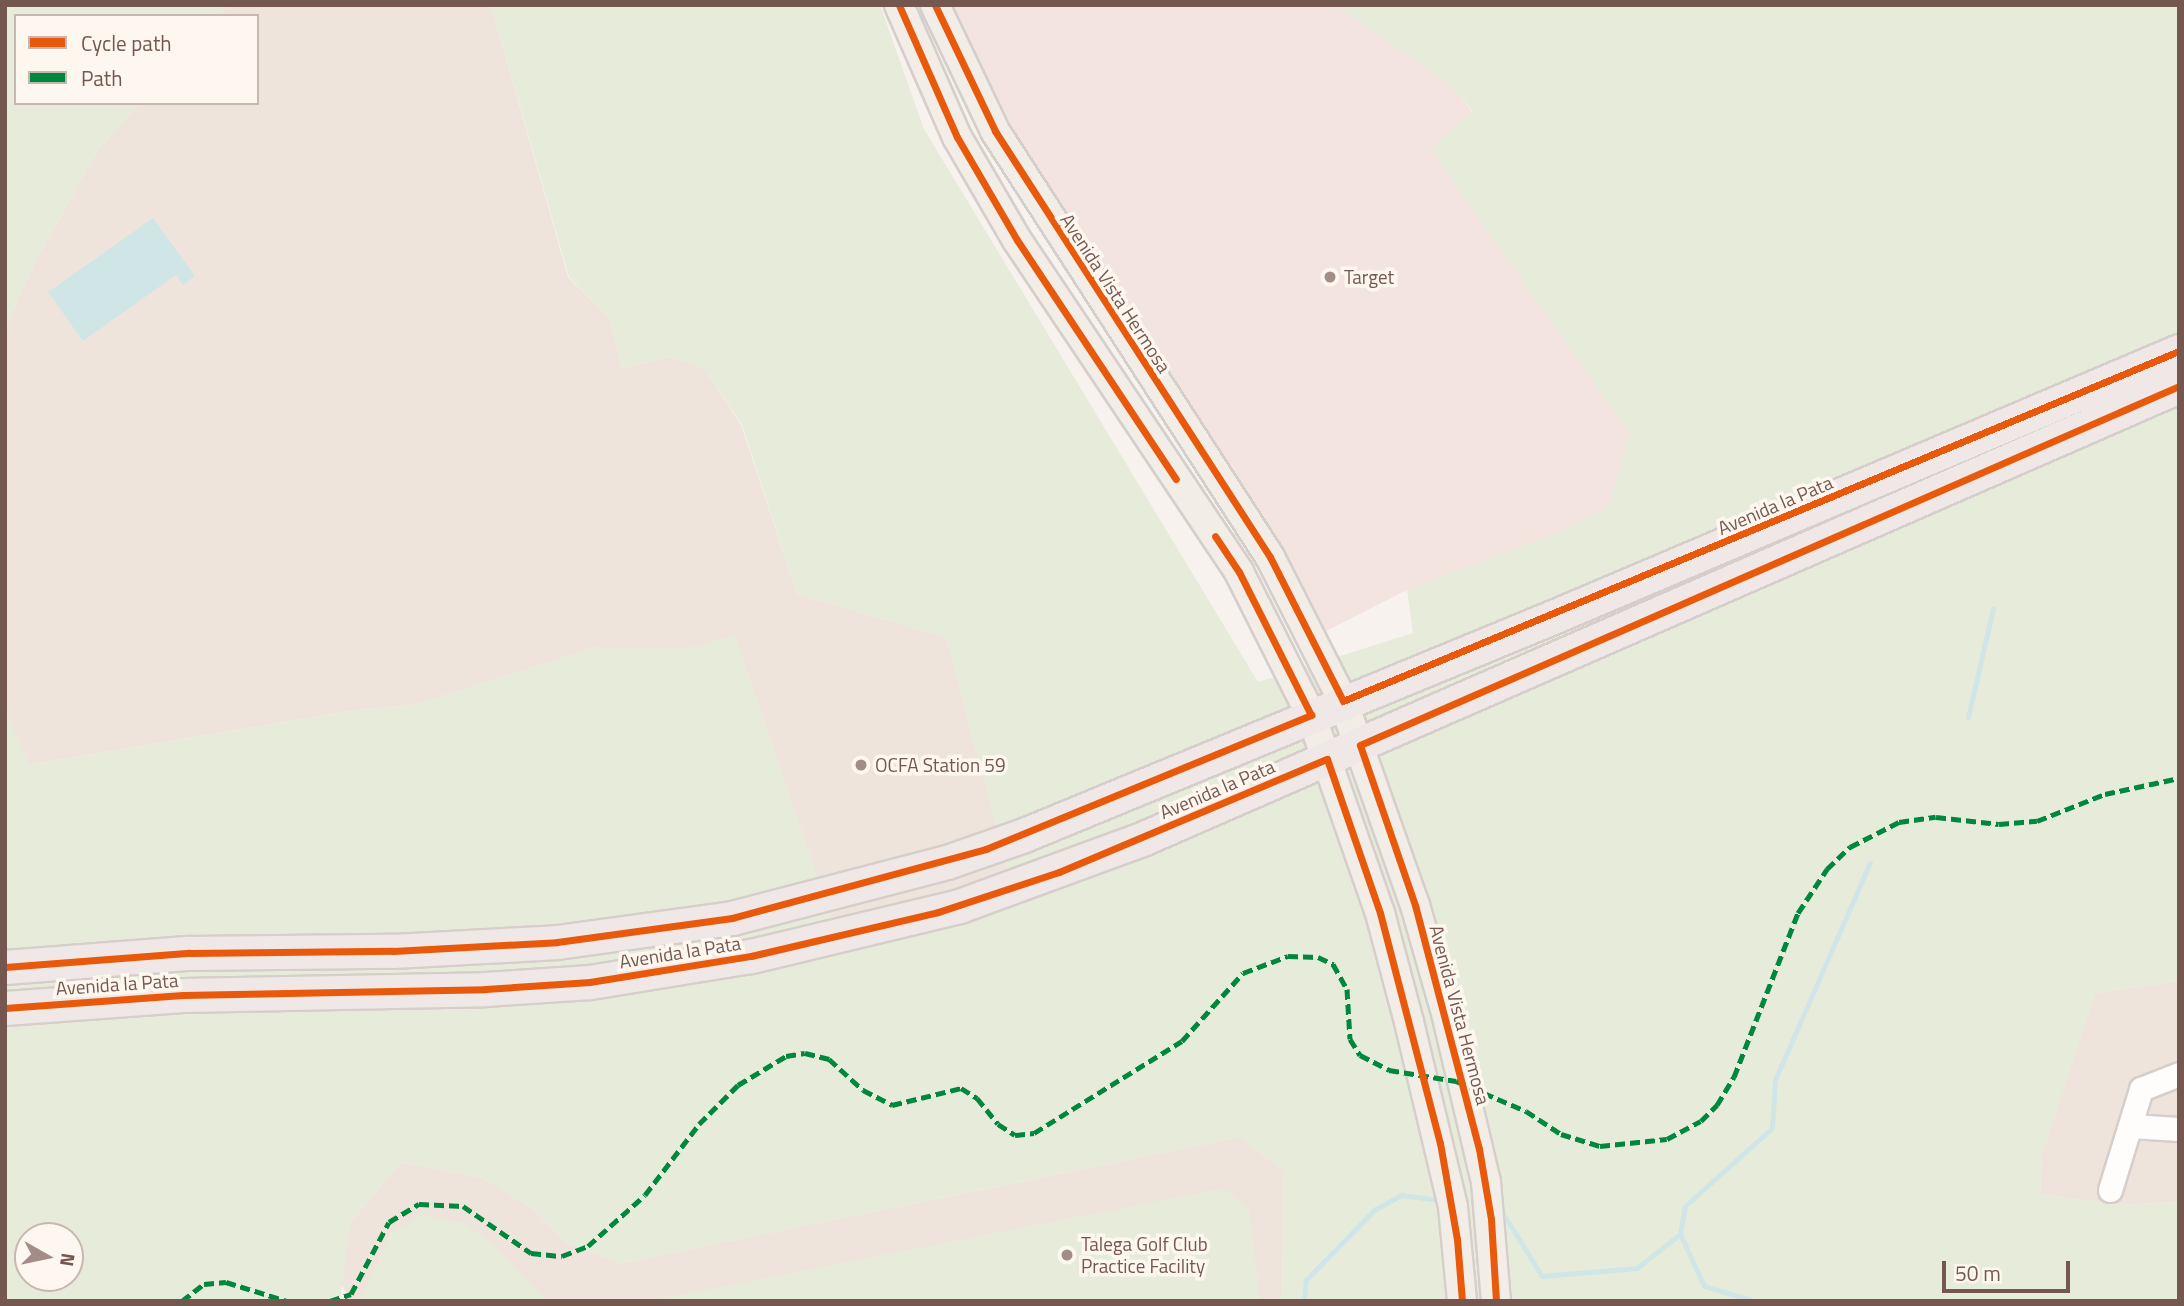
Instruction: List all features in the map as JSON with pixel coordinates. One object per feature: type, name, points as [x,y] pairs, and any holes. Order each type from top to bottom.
[{"type":"highway","name":"Avenida la Pata","points":[[5,967],[189,953],[393,951],[557,942],[732,918],[986,849],[2179,351]]},
{"type":"highway","name":"Avenida la Pata","points":[[5,1008],[183,995],[485,989],[590,982],[751,956],[914,918],[1022,885],[1327,759],[2179,386]]},
{"type":"main road","points":[[899,5],[957,137],[1003,218],[1239,572],[1311,715],[1380,913],[1409,1022],[1453,1207],[1462,1301]]},
{"type":"main road","name":"Avenida Vista Hermosa","points":[[935,5],[995,131],[1270,557],[1343,701],[1415,905],[1446,1013],[1486,1182],[1496,1301]]},
{"type":"street","points":[[2110,1190],[2141,1089],[2179,1074]]},
{"type":"street","points":[[2130,1126],[2179,1129]]},
{"type":"shaded area","points":[[228,5],[491,5],[568,277],[609,318],[622,368],[670,357],[704,368],[741,425],[797,594],[946,637],[1016,900],[914,936],[841,948],[735,636],[695,647],[596,647],[415,705],[355,710],[28,765],[5,711],[5,328],[37,258],[97,151],[138,105],[259,105],[259,14],[221,14]]},
{"type":"shaded area","points":[[949,5],[1335,5],[1451,85],[1472,112],[1430,149],[1630,434],[1608,507],[1559,532],[1407,590],[1316,636],[1063,225]]},
{"type":"shaded area","points":[[153,218],[195,276],[183,285],[176,275],[83,341],[48,292]]},
{"type":"shaded area","points":[[2179,981],[2179,1202],[2118,1205],[2040,1194],[2042,1153],[2095,993]]},
{"type":"shaded area","points":[[1240,1137],[1284,1171],[1282,1301],[352,1301],[339,1281],[350,1223],[401,1162],[483,1178],[537,1212],[566,1243],[622,1263]]},
{"type":"green space","points":[[5,5],[228,5],[221,14],[14,14],[14,105],[138,105],[97,151],[37,258],[5,328]]},
{"type":"green space","points":[[491,5],[880,5],[924,129],[1258,682],[1413,633],[1407,590],[1559,532],[1608,507],[1630,434],[1430,149],[1472,111],[1451,85],[1335,5],[2179,5],[2179,981],[2095,993],[2042,1153],[2040,1194],[2118,1205],[2179,1202],[2179,1301],[1282,1301],[1284,1171],[1240,1137],[622,1263],[566,1243],[537,1212],[483,1178],[401,1162],[350,1223],[340,1301],[5,1301],[5,711],[29,765],[355,710],[415,705],[596,647],[695,647],[735,635],[841,947],[914,936],[1015,900],[946,637],[797,594],[742,425],[704,368],[670,357],[622,368],[609,318],[569,277]]},
{"type":"green space","name":"Talega Golf Club Practice Facility","points":[[1224,1188],[1249,1210],[1260,1301],[648,1301]]},
{"type":"green space","points":[[423,1215],[463,1223],[493,1245],[547,1301],[360,1301],[390,1233]]},
{"type":"waterway","points":[[1968,717],[1993,609]]},
{"type":"waterway","points":[[1680,1234],[1685,1206],[1772,1128],[1775,1080],[1870,863]]},
{"type":"waterway","points":[[1304,1301],[1306,1280],[1374,1210],[1401,1195],[1441,1200]]},
{"type":"waterway","points":[[1499,1207],[1542,1276],[1637,1268],[1680,1234],[1704,1286],[1754,1301]]},
{"type":"marked path","points":[[330,1301],[351,1294],[389,1222],[419,1204],[463,1206],[531,1253],[562,1256],[588,1246],[645,1195],[699,1124],[738,1085],[786,1056],[805,1053],[829,1059],[863,1090],[892,1105],[961,1088],[977,1098],[998,1124],[1015,1135],[1034,1133],[1182,1041],[1243,973],[1288,956],[1318,957],[1333,964],[1347,989],[1350,1039],[1360,1055],[1389,1070],[1456,1081],[1526,1111],[1561,1134],[1600,1146],[1667,1139],[1701,1121],[1717,1105],[1734,1077],[1798,913],[1827,869],[1850,847],[1899,822],[1936,817],[1999,824],[2037,821],[2105,794],[2179,778]]},
{"type":"marked path","points":[[182,1301],[204,1284],[226,1282],[287,1301]]},
{"type":"cycle path","points":[[899,5],[957,137],[1017,240],[1176,479]]},
{"type":"cycle path","points":[[935,5],[995,131],[1270,557],[1343,701],[2179,351]]},
{"type":"cycle path","points":[[1496,1301],[1491,1219],[1479,1149],[1415,905],[1360,745],[2179,386]]},
{"type":"cycle path","points":[[5,967],[189,953],[393,951],[557,942],[732,918],[986,849],[1311,715],[1239,572],[1215,536]]},
{"type":"cycle path","points":[[5,1008],[183,995],[485,989],[590,982],[751,956],[938,912],[1059,872],[1327,759],[1380,913],[1440,1143],[1457,1239],[1462,1301]]},
{"type":"place","name":"Target","points":[[1330,277]]},
{"type":"place","name":"OCFA Station 59","points":[[861,765]]},
{"type":"place","name":"Talega Golf Club Practice Facility","points":[[1067,1255]]}]
